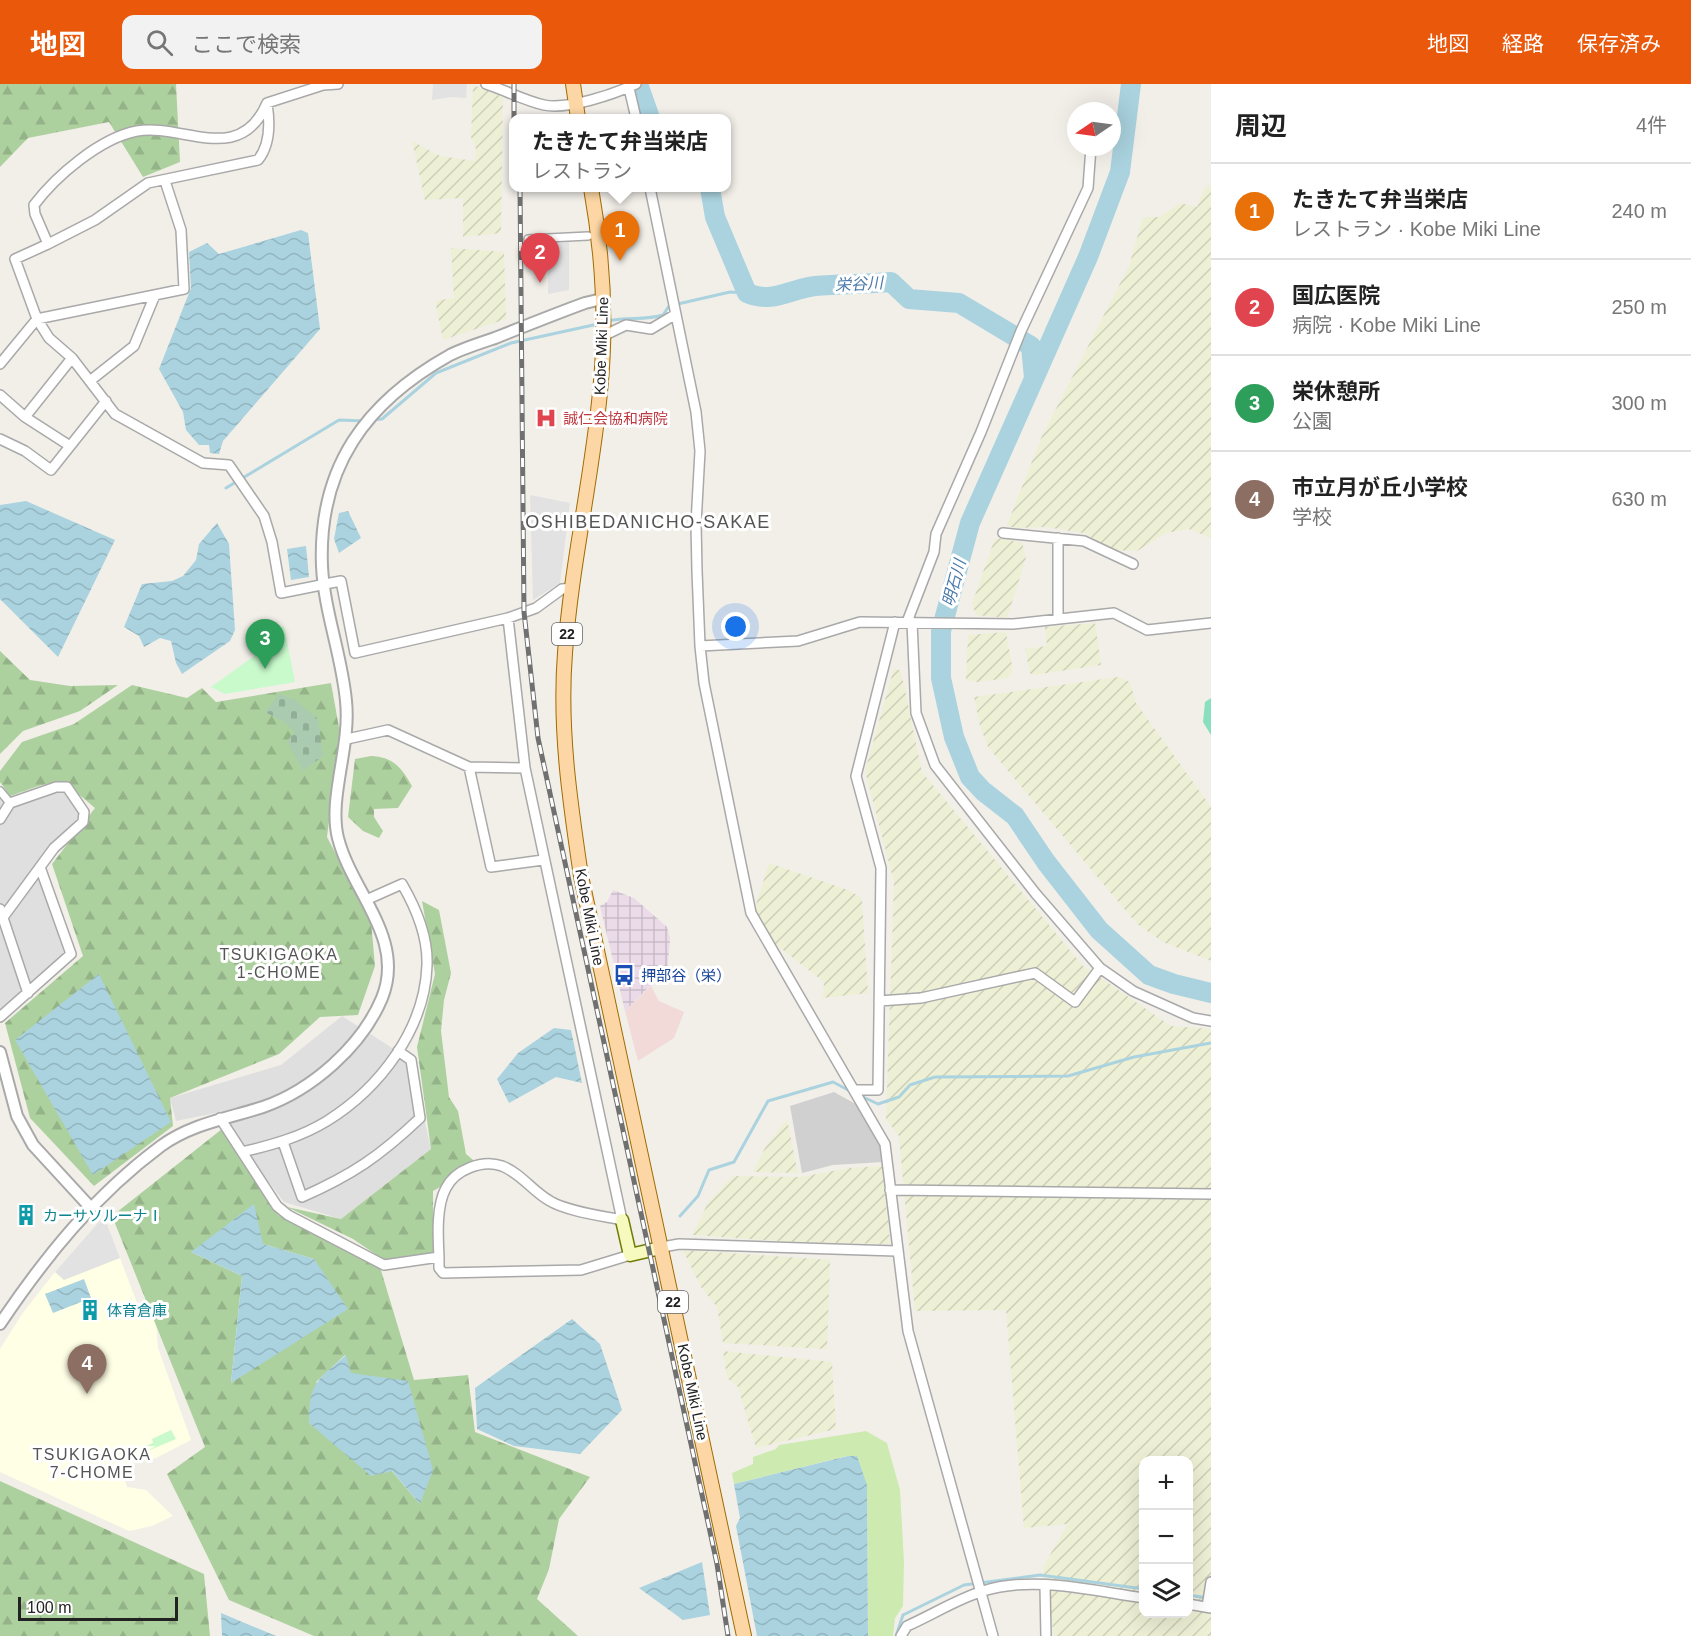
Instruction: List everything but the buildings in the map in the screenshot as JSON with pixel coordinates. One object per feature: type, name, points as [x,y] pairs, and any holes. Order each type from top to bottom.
[{"type":"main road","points":[[573,84],[577,114]]},
{"type":"main road","name":"Kobe Miki Line","points":[[592,192],[600,235],[603,328],[600,392],[565,654],[566,772],[581,876],[744,1636]]},
{"type":"main road","points":[[622,1220],[630,1255],[659,1248]]},
{"type":"street","points":[[48,244],[35,214],[34,205],[48,186],[107,141],[139,131],[219,139],[238,136],[261,117],[267,103],[323,85],[338,84]]},
{"type":"street","points":[[486,84],[544,105],[575,103],[632,85],[636,114]]},
{"type":"street","points":[[267,103],[269,131],[263,155],[258,160],[148,183],[95,220],[15,259],[38,319],[49,338],[72,358],[115,414],[203,463],[229,465],[264,516],[272,542],[281,593],[341,581],[355,653],[508,618],[536,608],[561,589],[573,588]]},
{"type":"street","points":[[1090,156],[1088,188],[1021,331],[981,432],[936,534],[934,552],[910,622],[916,713],[935,765],[1035,894],[1100,968],[1133,991],[1193,1018],[1211,1020]]},
{"type":"street","points":[[0,364],[38,319],[184,289],[181,230],[165,181]]},
{"type":"street","points":[[651,192],[696,412],[700,451],[696,524],[700,646],[704,683],[752,913],[885,1144],[896,1251],[908,1331],[983,1591],[993,1636]]},
{"type":"street","points":[[528,239],[588,236]]},
{"type":"street","points":[[91,380],[134,346],[155,295]]},
{"type":"street","points":[[0,1324],[39,1266],[90,1207],[163,1144],[220,1118],[265,1106],[307,1085],[357,1041],[381,1000],[390,971],[385,938],[343,854],[335,823],[347,739],[346,702],[323,584],[324,506],[344,456],[371,414],[407,383],[452,354],[585,303],[602,299]]},
{"type":"street","points":[[603,328],[626,324],[651,329],[675,311]]},
{"type":"street","points":[[25,417],[72,358]]},
{"type":"street","points":[[0,394],[25,417],[70,446]]},
{"type":"street","points":[[0,439],[25,451],[51,470],[106,401]]},
{"type":"street","points":[[1003,533],[1084,541],[1133,564]]},
{"type":"street","points":[[1058,538],[1058,619]]},
{"type":"street","points":[[700,646],[798,641],[860,621],[1013,624],[1114,613],[1147,630],[1211,623]]},
{"type":"street","points":[[508,618],[525,768],[622,1220],[589,1214],[550,1202],[522,1176],[500,1165],[479,1165],[466,1168],[446,1188],[440,1214],[440,1268],[443,1273],[581,1270],[630,1255]]},
{"type":"street","points":[[855,1090],[878,1090],[881,868],[856,776],[895,622]]},
{"type":"street","points":[[347,739],[388,730],[469,767],[525,768]]},
{"type":"street","points":[[469,767],[490,867],[543,860]]},
{"type":"street","points":[[0,819],[9,803],[56,787],[67,787],[84,812],[83,822],[61,840],[2,913],[28,993]]},
{"type":"street","points":[[0,791],[9,803]]},
{"type":"street","points":[[0,1017],[71,954],[40,867]]},
{"type":"street","points":[[242,1152],[283,1142],[327,1121],[361,1094],[398,1051],[420,1010],[427,965],[422,927],[402,884],[366,900]]},
{"type":"street","points":[[879,1001],[921,998],[1035,973],[1075,1002],[1100,968]]},
{"type":"street","points":[[283,1142],[302,1197],[344,1178],[385,1151],[420,1118],[411,1060],[398,1051]]},
{"type":"street","points":[[0,1052],[17,1116],[33,1145],[90,1207]]},
{"type":"street","points":[[220,1118],[277,1206],[288,1215],[384,1265],[439,1257]]},
{"type":"street","points":[[890,1190],[1211,1194]]},
{"type":"street","points":[[659,1248],[679,1244],[896,1251]]},
{"type":"street","points":[[1193,1605],[1209,1607],[1211,1582]]},
{"type":"street","points":[[901,1636],[908,1626],[983,1591],[1014,1585],[1045,1586],[1139,1598]]},
{"type":"street","points":[[1045,1586],[1046,1636]]},
{"type":"shaded area","points":[[433,84],[467,84],[466,98],[451,97],[432,100]]},
{"type":"shaded area","points":[[473,85],[503,97],[501,233],[463,237],[463,198],[425,200],[412,141],[440,156],[475,161],[476,149],[471,137]]},
{"type":"shaded area","points":[[1211,184],[1211,538],[1189,529],[1166,533],[1137,551],[1113,550],[1084,533],[1046,527],[1015,528],[1007,525],[1042,436],[1129,266],[1143,217],[1159,217],[1180,203],[1197,207],[1204,189]]},
{"type":"shaded area","points":[[569,242],[569,290],[548,294],[548,245]]},
{"type":"shaded area","points":[[451,248],[504,252],[506,319],[443,340],[435,301],[454,298]]},
{"type":"shaded area","points":[[531,250],[546,250],[546,269],[531,269]]},
{"type":"shaded area","points":[[530,495],[570,503],[560,583],[533,600]]},
{"type":"shaded area","points":[[995,538],[1022,542],[1026,558],[1007,618],[976,615],[972,604]]},
{"type":"shaded area","points":[[1095,623],[1101,665],[1033,675],[1030,673],[1025,649],[1047,646],[1045,627]]},
{"type":"shaded area","points":[[1006,632],[1013,671],[1008,678],[978,682],[966,680],[968,635]]},
{"type":"shaded area","points":[[894,668],[901,671],[922,772],[1083,966],[1171,1026],[1211,1029],[1211,1636],[1054,1636],[1043,1567],[1068,1524],[1024,1528],[1006,1310],[915,1311],[899,1136],[886,1119],[894,882],[865,771]]},
{"type":"shaded area","points":[[1118,677],[1130,682],[1136,703],[1211,807],[1211,961],[1163,942],[1137,924],[988,747],[980,726],[974,697]]},
{"type":"shaded area","points":[[63,789],[80,808],[81,816],[51,843],[37,862],[67,950],[64,956],[5,1011],[0,1010],[0,796],[14,806]]},
{"type":"shaded area","points":[[769,863],[851,891],[862,899],[868,993],[823,998],[824,982],[774,943],[755,908]]},
{"type":"shaded area","points":[[613,890],[634,898],[667,927],[670,938],[667,976],[648,988],[625,1011],[600,906],[607,902]]},
{"type":"shaded area","points":[[651,986],[659,1001],[684,1012],[674,1038],[638,1061],[625,1011]]},
{"type":"shaded area","points":[[342,1016],[411,1060],[431,1149],[341,1219],[284,1202],[216,1113],[176,1121],[170,1098],[281,1065]]},
{"type":"shaded area","points":[[834,1092],[861,1107],[881,1141],[883,1162],[833,1165],[802,1173],[790,1106]]},
{"type":"shaded area","points":[[787,1119],[798,1173],[753,1172],[766,1146]]},
{"type":"shaded area","points":[[883,1166],[890,1244],[794,1242],[692,1235],[709,1201],[733,1176],[801,1177],[849,1168]]},
{"type":"shaded area","points":[[104,1216],[139,1308],[146,1312],[155,1310],[158,1348],[191,1440],[156,1458],[121,1466],[127,1487],[146,1490],[173,1516],[152,1526],[129,1531],[0,1472],[0,1349],[22,1314]]},
{"type":"shaded area","points":[[104,1216],[120,1258],[64,1280],[55,1272]]},
{"type":"shaded area","points":[[683,1250],[830,1260],[827,1349],[723,1343],[717,1307],[701,1287]]},
{"type":"shaded area","points":[[723,1351],[832,1362],[836,1429],[756,1448],[738,1387],[727,1378]]},
{"type":"green space","points":[[0,84],[176,84],[180,162],[143,177],[109,122],[28,138],[0,167]]},
{"type":"green space","points":[[284,626],[295,682],[225,694],[211,687],[264,649],[266,632]]},
{"type":"green space","points":[[0,651],[30,680],[70,686],[118,685],[80,711],[23,731],[0,754]]},
{"type":"green space","points":[[331,683],[340,733],[327,837],[371,921],[375,966],[358,1015],[320,1017],[279,1054],[170,1098],[173,1126],[94,1186],[30,1118],[5,1023],[83,956],[52,864],[95,808],[72,790],[56,783],[38,786],[10,796],[0,782],[0,771],[22,742],[74,724],[132,685],[187,698],[202,688],[216,702]]},
{"type":"green space","points":[[279,694],[295,700],[318,719],[323,756],[303,771],[287,741],[295,732],[284,722],[265,712]]},
{"type":"green space","points":[[1211,698],[1211,735],[1203,722],[1205,702]]},
{"type":"green space","points":[[371,756],[385,758],[396,764],[412,786],[398,808],[374,809],[374,817],[383,831],[379,838],[363,831],[348,817],[355,759]]},
{"type":"green space","points":[[422,901],[439,910],[451,973],[444,1000],[441,1031],[449,1097],[458,1111],[466,1154],[479,1165],[433,1191],[433,1256],[384,1260],[353,1239],[287,1207],[341,1219],[431,1149],[417,1047],[435,974]]},
{"type":"green space","points":[[222,1129],[278,1215],[380,1267],[414,1380],[468,1375],[475,1432],[590,1477],[559,1519],[549,1569],[537,1599],[578,1636],[314,1636],[229,1600],[167,1474],[205,1447],[112,1216]],"holes":[[[263,1244],[314,1259],[231,1383],[242,1276],[191,1252]],[[345,1355],[350,1373],[419,1503],[316,1382]]]},
{"type":"green space","points":[[171,1430],[176,1439],[145,1452],[156,1446],[146,1446],[153,1443],[152,1439]]},
{"type":"green space","points":[[866,1431],[887,1443],[900,1490],[904,1562],[903,1606],[895,1618],[893,1636],[868,1636],[867,1485],[847,1456],[734,1484],[732,1473],[753,1464],[753,1457],[776,1449],[779,1445]]},
{"type":"green space","points":[[0,1481],[204,1574],[210,1636],[0,1636]]},
{"type":"water","points":[[301,230],[308,233],[320,329],[223,441],[219,454],[210,453],[209,445],[199,445],[186,430],[183,412],[159,369],[191,288],[189,252],[207,243],[219,254]]},
{"type":"water","points":[[26,501],[115,540],[58,657],[0,599],[0,505]]},
{"type":"water","points":[[348,511],[361,538],[339,553],[334,539],[339,513]]},
{"type":"water","points":[[217,523],[229,544],[235,630],[230,641],[182,674],[176,663],[171,641],[160,638],[144,647],[139,636],[124,627],[142,584],[172,581],[183,576],[196,560],[199,544]]},
{"type":"water","points":[[306,546],[309,577],[291,580],[287,549]]},
{"type":"water","points":[[99,974],[171,1122],[93,1175],[15,1040]]},
{"type":"water","points":[[554,1028],[571,1030],[582,1083],[556,1077],[509,1103],[497,1079],[518,1053]]},
{"type":"water","points":[[254,1204],[263,1244],[314,1259],[348,1309],[231,1383],[242,1276],[191,1252]]},
{"type":"water","points":[[84,1279],[91,1298],[53,1313],[45,1294]]},
{"type":"water","points":[[572,1319],[600,1344],[622,1410],[580,1454],[514,1446],[477,1429],[475,1388]]},
{"type":"water","points":[[346,1355],[351,1373],[408,1381],[433,1470],[420,1504],[392,1471],[371,1476],[309,1423],[313,1390],[322,1377]]},
{"type":"water","points":[[848,1456],[857,1456],[867,1485],[868,1636],[757,1636],[736,1526],[740,1518],[734,1484]]},
{"type":"water","points":[[702,1562],[710,1615],[683,1620],[639,1588]]},
{"type":"water","points":[[221,1613],[276,1636],[222,1636]]},
{"type":"waterway","name":"栄谷川","points":[[638,84],[649,114]]},
{"type":"waterway","name":"明石川","points":[[1131,84],[1120,172],[1088,257],[970,523],[941,631],[941,678],[954,737],[970,777],[983,791],[1015,816],[1046,862],[1099,930],[1149,975],[1211,993]]},
{"type":"waterway","name":"栄谷川","points":[[711,192],[715,217],[747,293],[765,297],[815,286],[891,282],[909,299],[959,303],[1031,346],[1034,378]]},
{"type":"waterway","points":[[608,321],[656,317],[663,315],[669,306],[730,292],[747,293]]},
{"type":"waterway","points":[[372,420],[382,419],[436,373],[511,343],[598,324]]},
{"type":"waterway","points":[[226,488],[339,420],[365,421]]},
{"type":"waterway","points":[[861,1096],[878,1104],[899,1097],[910,1085],[935,1077],[1068,1076],[1134,1057],[1211,1043]]},
{"type":"waterway","points":[[680,1216],[698,1196],[709,1170],[734,1162],[768,1101],[833,1082],[850,1091]]},
{"type":"waterway","points":[[896,1636],[903,1615],[964,1585],[1040,1575],[1139,1588]]},
{"type":"waterway","points":[[1193,1596],[1208,1598]]},
{"type":"railway","points":[[514,84],[514,114]]},
{"type":"railway","points":[[520,192],[524,612],[538,738],[717,1564],[728,1636]]},
{"type":"place","name":"たきたて弁当栄店","points":[[620,261]]},
{"type":"place","name":"国広医院","points":[[540,283]]},
{"type":"place","name":"誠仁会協和病院","points":[[546,418]]},
{"type":"place","name":"栄休憩所","points":[[265,669]]},
{"type":"place","name":"押部谷（栄）","points":[[624,975]]},
{"type":"place","name":"カーサソルーナⅠ","points":[[26,1215]]},
{"type":"place","name":"体育倉庫","points":[[90,1310]]},
{"type":"place","name":"市立月が丘小学校","points":[[87,1394]]},
{"type":"district","name":"OSHIBEDANICHO-SAKAE","points":[[648,522]]},
{"type":"district","name":"TSUKIGAOKA 1-CHOME","points":[[279,963]]},
{"type":"district","name":"TSUKIGAOKA 7-CHOME","points":[[92,1463]]}]
